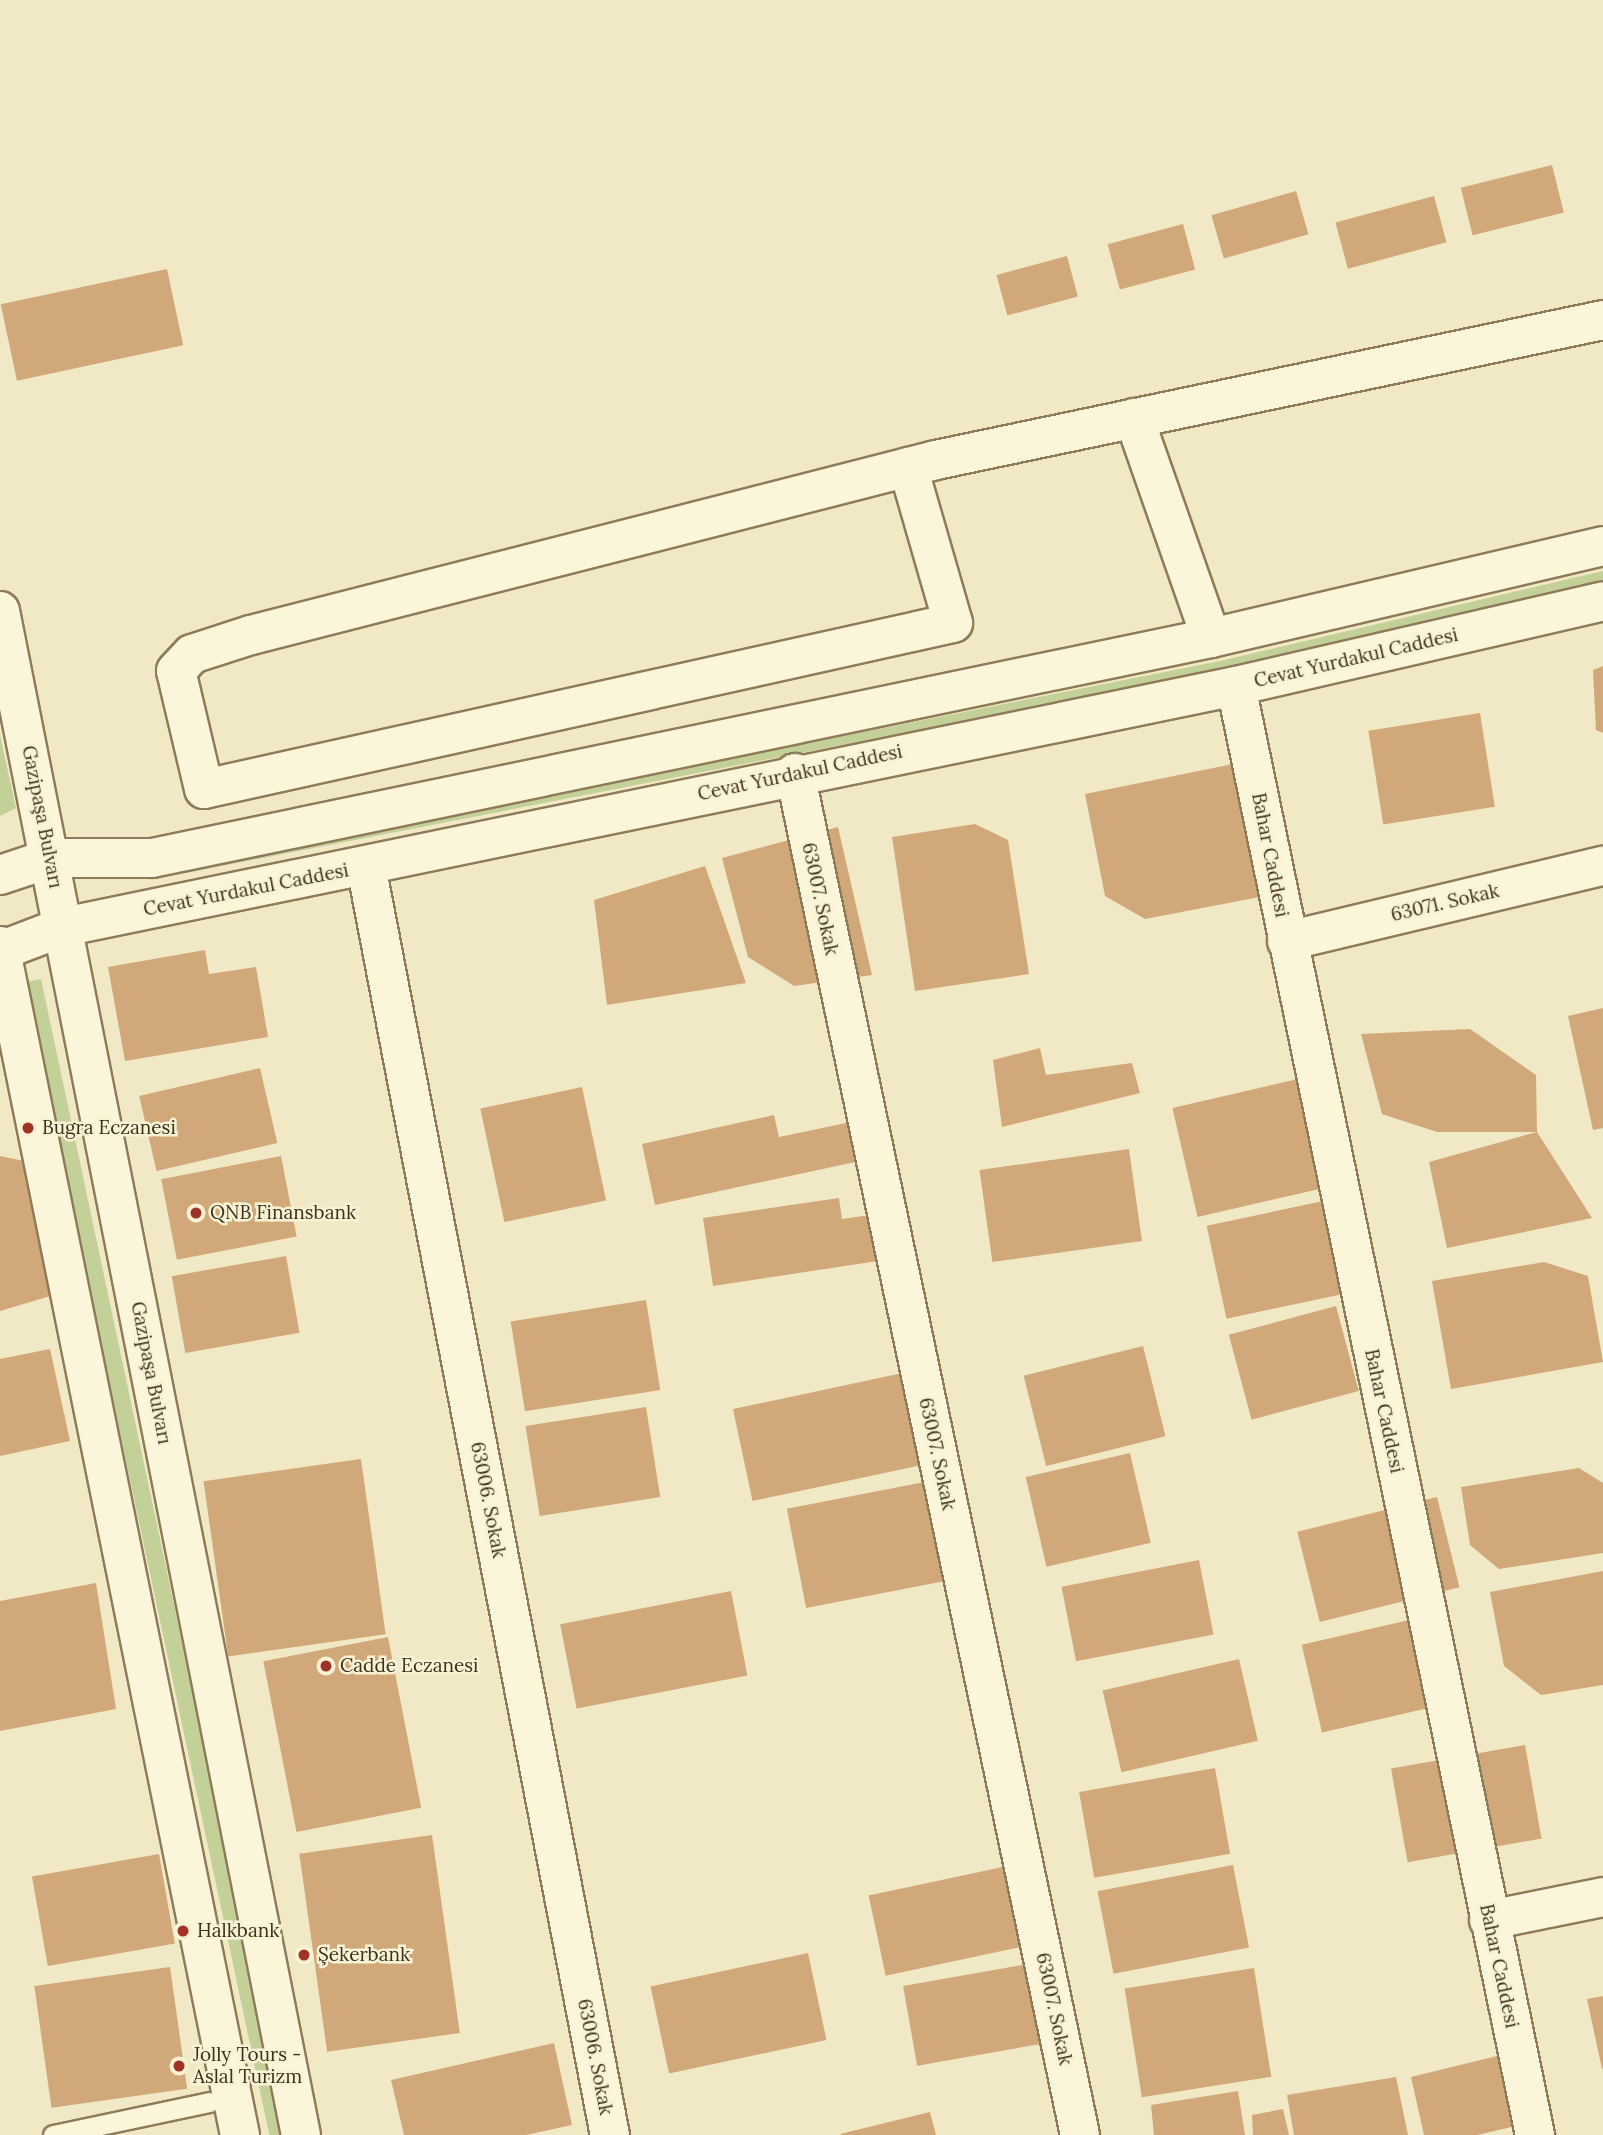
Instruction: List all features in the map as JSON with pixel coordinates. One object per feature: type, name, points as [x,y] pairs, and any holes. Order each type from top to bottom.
[{"type":"street","points":[[908,467],[953,623],[204,789],[176,671],[192,654],[908,467],[1603,320]]},
{"type":"street","points":[[1133,418],[1211,638]]},
{"type":"street","points":[[0,875],[51,858],[152,858],[1211,638],[1603,546]]},
{"type":"street","name":"Cevat Yurdakul Caddesi","points":[[0,949],[63,927],[366,866],[794,773],[1236,686],[1603,601]]},
{"type":"street","name":"Gazipaşa Bulvarı","points":[[0,611],[51,858],[301,2135]]},
{"type":"street","name":"Bahar Caddesi","points":[[1236,686],[1535,2135]]},
{"type":"street","name":"63007. Sokak","points":[[794,773],[1080,2135]]},
{"type":"street","name":"63006. Sokak","points":[[366,866],[610,2135]]},
{"type":"street","name":"63071. Sokak","points":[[1287,941],[1603,866]]},
{"type":"street","points":[[0,949],[31,1089],[240,2135]]},
{"type":"street","points":[[0,1055],[31,1089]]},
{"type":"street","points":[[1489,1920],[1603,1897]]},
{"type":"lane","points":[[53,2135],[210,2102]]},
{"type":"green space","points":[[1603,571],[1603,580],[1225,670],[150,880],[149,874],[1220,661]]},
{"type":"green space","points":[[0,735],[16,808],[0,816]]},
{"type":"green space","points":[[41,979],[286,2133],[269,2135],[24,983]]},
{"type":"building","points":[[1552,165],[1564,213],[1473,235],[1461,188]]},
{"type":"building","points":[[1296,191],[1308,234],[1224,259],[1211,215]]},
{"type":"building","points":[[1434,196],[1446,242],[1348,269],[1335,222]]},
{"type":"building","points":[[1183,224],[1195,269],[1120,290],[1108,244]]},
{"type":"building","points":[[1067,256],[1078,297],[1007,315],[996,275]]},
{"type":"building","points":[[167,269],[183,345],[17,381],[1,304]]},
{"type":"building","points":[[1603,666],[1603,733],[1596,730],[1593,670]]},
{"type":"building","points":[[1480,713],[1495,807],[1383,825],[1368,731]]},
{"type":"building","points":[[1238,763],[1270,895],[1145,919],[1105,896],[1085,794]]},
{"type":"building","points":[[975,824],[1008,840],[1029,974],[915,991],[892,837]]},
{"type":"building","points":[[838,827],[872,975],[794,986],[748,957],[722,858]]},
{"type":"building","points":[[705,866],[746,983],[607,1005],[594,900]]},
{"type":"building","points":[[205,950],[209,974],[256,967],[268,1037],[125,1061],[108,967]]},
{"type":"building","points":[[1603,1008],[1603,1128],[1593,1130],[1568,1016]]},
{"type":"building","points":[[1470,1029],[1536,1075],[1537,1132],[1437,1132],[1382,1114],[1361,1034]]},
{"type":"building","points":[[1040,1048],[1046,1075],[1132,1063],[1140,1093],[1002,1127],[993,1060]]},
{"type":"building","points":[[260,1068],[277,1143],[156,1171],[139,1096]]},
{"type":"building","points":[[1302,1078],[1327,1187],[1198,1217],[1172,1108]]},
{"type":"building","points":[[582,1087],[606,1200],[504,1222],[480,1109]]},
{"type":"building","points":[[774,1115],[779,1137],[851,1122],[860,1161],[655,1205],[642,1144]]},
{"type":"building","points":[[1537,1132],[1592,1218],[1447,1248],[1429,1162]]},
{"type":"building","points":[[1129,1149],[1142,1241],[992,1262],[979,1170]]},
{"type":"building","points":[[0,1156],[24,1161],[64,1292],[0,1311]]},
{"type":"building","points":[[281,1156],[297,1236],[177,1260],[161,1179]]},
{"type":"building","points":[[839,1198],[842,1219],[884,1213],[891,1259],[713,1286],[703,1218]]},
{"type":"building","points":[[1328,1200],[1348,1293],[1226,1319],[1207,1226]]},
{"type":"building","points":[[286,1256],[300,1333],[185,1353],[172,1276]]},
{"type":"building","points":[[1544,1262],[1588,1276],[1603,1362],[1451,1389],[1432,1281]]},
{"type":"building","points":[[646,1300],[660,1390],[525,1411],[511,1321]]},
{"type":"building","points":[[1336,1306],[1359,1391],[1252,1420],[1229,1335]]},
{"type":"building","points":[[1143,1346],[1165,1436],[1046,1466],[1024,1376]]},
{"type":"building","points":[[50,1349],[70,1441],[0,1456],[0,1359]]},
{"type":"building","points":[[912,1371],[932,1463],[753,1501],[733,1409]]},
{"type":"building","points":[[646,1407],[660,1497],[540,1516],[526,1426]]},
{"type":"building","points":[[1130,1453],[1151,1543],[1046,1567],[1026,1477]]},
{"type":"building","points":[[361,1459],[386,1634],[228,1656],[204,1481]]},
{"type":"building","points":[[1579,1468],[1603,1483],[1603,1553],[1499,1569],[1470,1545],[1461,1487]]},
{"type":"building","points":[[940,1479],[959,1578],[806,1608],[787,1509]]},
{"type":"building","points":[[1437,1497],[1459,1587],[1320,1622],[1297,1532]]},
{"type":"building","points":[[1199,1560],[1214,1635],[1076,1661],[1062,1587]]},
{"type":"building","points":[[1603,1571],[1603,1685],[1541,1695],[1504,1666],[1490,1592]]},
{"type":"building","points":[[96,1583],[116,1709],[0,1731],[0,1601]]},
{"type":"building","points":[[731,1591],[747,1675],[577,1709],[560,1624]]},
{"type":"building","points":[[1444,1612],[1464,1700],[1322,1733],[1302,1645]]},
{"type":"building","points":[[388,1637],[421,1808],[297,1832],[263,1661]]},
{"type":"building","points":[[1239,1659],[1258,1741],[1121,1772],[1103,1690]]},
{"type":"building","points":[[1525,1745],[1541,1839],[1408,1862],[1391,1769]]},
{"type":"building","points":[[1215,1768],[1230,1854],[1094,1878],[1079,1792]]},
{"type":"building","points":[[432,1835],[460,2033],[327,2052],[299,1854]]},
{"type":"building","points":[[159,1854],[175,1944],[48,1966],[32,1876]]},
{"type":"building","points":[[1031,1861],[1048,1941],[886,1976],[869,1896]]},
{"type":"building","points":[[1233,1865],[1249,1947],[1114,1974],[1098,1891]]},
{"type":"building","points":[[808,1953],[827,2040],[669,2074],[651,1986]]},
{"type":"building","points":[[1039,1962],[1053,2042],[917,2066],[903,1986]]},
{"type":"building","points":[[170,1967],[187,2089],[51,2108],[34,1986]]},
{"type":"building","points":[[1254,1968],[1271,2077],[1142,2097],[1125,1988]]},
{"type":"building","points":[[1603,1996],[1603,2068],[1602,2069],[1587,1999]]},
{"type":"building","points":[[554,2043],[572,2125],[526,2135],[404,2135],[391,2080]]},
{"type":"building","points":[[1501,2055],[1516,2126],[1477,2135],[1424,2135],[1411,2077]]},
{"type":"building","points":[[1396,2077],[1408,2135],[1294,2135],[1287,2095]]},
{"type":"building","points":[[1238,2091],[1245,2135],[1154,2135],[1151,2105]]},
{"type":"building","points":[[1283,2109],[1289,2135],[1253,2135],[1252,2115]]},
{"type":"building","points":[[930,2112],[936,2135],[840,2134]]},
{"type":"place","name":"Bugra Eczanesi","points":[[28,1128]]},
{"type":"place","name":"QNB Finansbank","points":[[196,1213]]},
{"type":"place","name":"Cadde Eczanesi","points":[[326,1666]]},
{"type":"place","name":"Halkbank","points":[[183,1931]]},
{"type":"place","name":"Şekerbank","points":[[304,1955]]},
{"type":"place","name":"Jolly Tours - Aslal Turizm","points":[[179,2066]]}]
